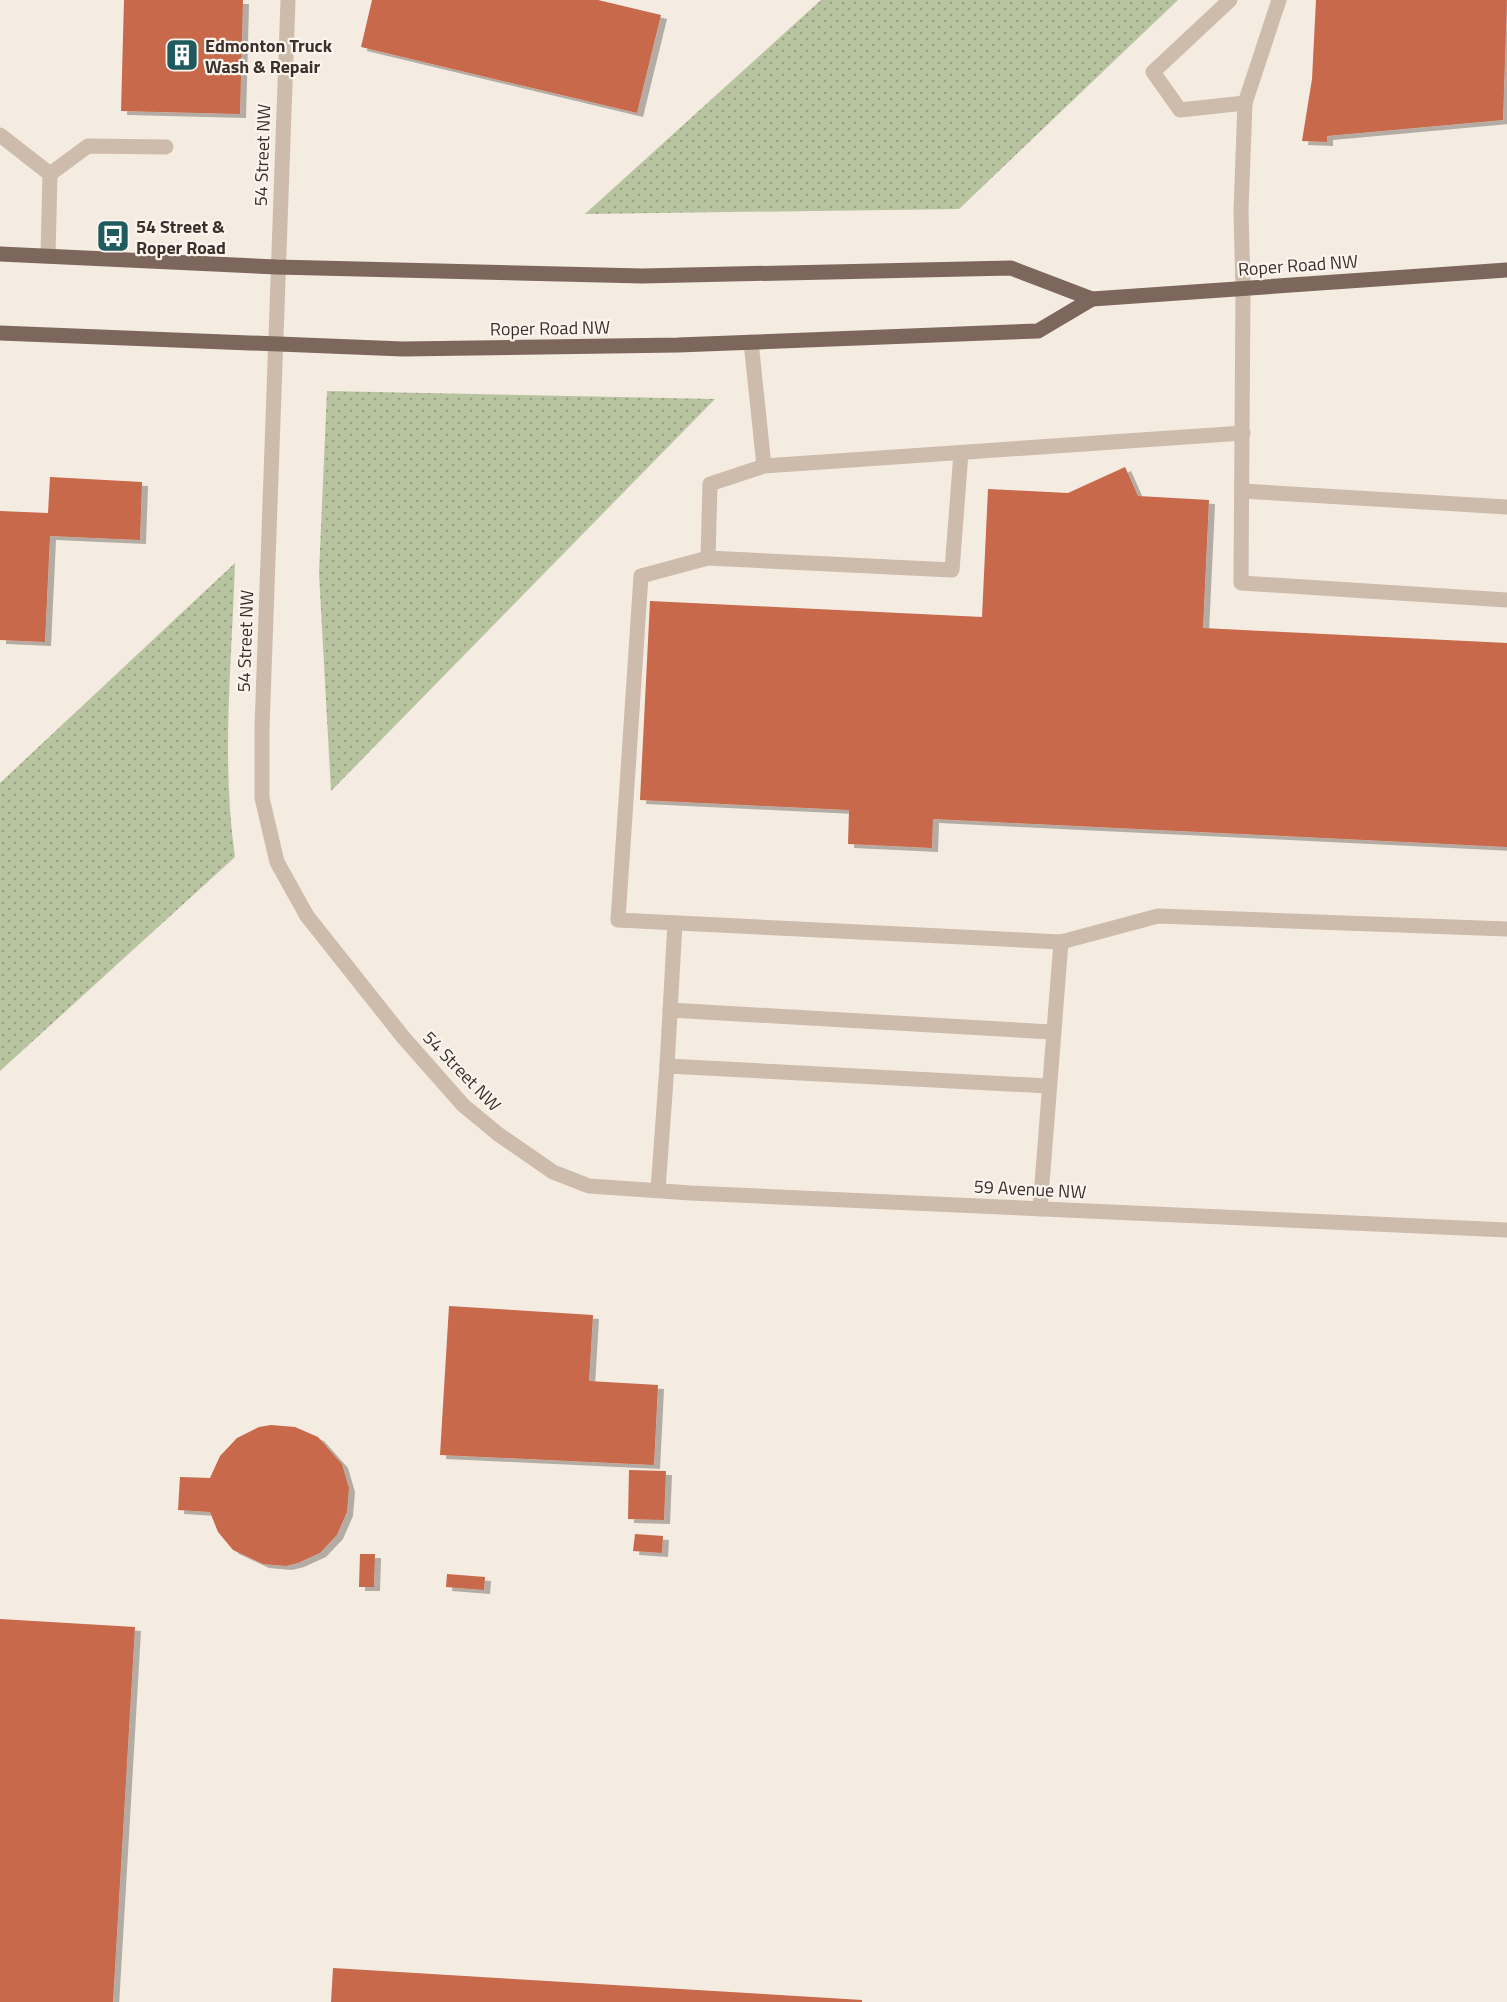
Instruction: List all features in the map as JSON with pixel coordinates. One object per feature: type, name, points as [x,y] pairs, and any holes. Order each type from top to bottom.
[{"type":"main road","name":"Roper Road NW","points":[[0,254],[277,267],[642,276],[1011,268],[1092,299],[1507,270]]},
{"type":"main road","name":"Roper Road NW","points":[[0,333],[403,349],[752,342],[1038,331],[1092,299]]},
{"type":"street","name":"54 Street NW","points":[[288,0],[274,344],[262,728],[262,798],[277,862],[307,916],[403,1037],[463,1105],[498,1134],[553,1172]]},
{"type":"street","points":[[1230,0],[1153,72],[1180,110],[1245,103]]},
{"type":"street","points":[[1279,0],[1245,103],[1240,211],[1243,289],[1241,583],[1507,600]]},
{"type":"street","points":[[0,135],[50,174]]},
{"type":"street","points":[[50,174],[88,146],[166,147]]},
{"type":"street","points":[[48,256],[50,174]]},
{"type":"street","points":[[752,342],[764,466]]},
{"type":"street","points":[[708,558],[710,484],[764,466],[1243,433]]},
{"type":"street","points":[[961,453],[952,570],[708,558],[641,576],[618,920],[1061,942],[1158,916],[1507,929]]},
{"type":"street","points":[[1242,491],[1507,507]]},
{"type":"street","points":[[658,1190],[675,923]]},
{"type":"street","points":[[1040,1209],[1052,1032],[1061,942]]},
{"type":"street","points":[[670,1010],[1052,1032]]},
{"type":"street","points":[[667,1066],[1048,1086]]},
{"type":"street","name":"59 Avenue NW","points":[[553,1172],[589,1186],[1507,1230]]},
{"type":"green space","points":[[821,0],[1178,0],[959,209],[585,214]]},
{"type":"green space","points":[[327,391],[715,399],[331,791],[319,573]]},
{"type":"green space","points":[[235,563],[228,747],[235,857],[0,1071],[0,783]]},
{"type":"building","name":"Edmonton Truck Wash & Repair","points":[[124,0],[243,0],[240,114],[121,111]]},
{"type":"building","points":[[372,0],[598,0],[661,15],[637,113],[361,47]]},
{"type":"building","points":[[1316,0],[1507,0],[1503,120],[1327,136],[1327,142],[1302,141],[1312,79]]},
{"type":"building","points":[[1125,467],[1138,496],[1209,500],[1203,628],[1507,643],[1507,847],[933,819],[932,848],[848,844],[849,810],[640,800],[650,601],[982,617],[988,489],[1068,493]]},
{"type":"building","points":[[50,477],[142,482],[140,540],[50,536],[45,642],[0,640],[0,511],[48,513]]},
{"type":"building","points":[[449,1306],[593,1315],[589,1381],[658,1385],[654,1465],[440,1455]]},
{"type":"building","points":[[271,1425],[295,1427],[318,1437],[342,1464],[349,1488],[347,1512],[337,1535],[320,1553],[286,1566],[263,1564],[233,1550],[218,1532],[210,1512],[178,1510],[180,1477],[210,1478],[220,1456],[237,1438],[259,1427]]},
{"type":"building","points":[[629,1470],[666,1471],[664,1520],[628,1519]]},
{"type":"building","points":[[635,1534],[663,1536],[662,1553],[633,1551]]},
{"type":"building","points":[[360,1554],[375,1554],[374,1587],[359,1587]]},
{"type":"building","points":[[447,1574],[485,1577],[484,1590],[446,1587]]},
{"type":"building","points":[[0,1619],[135,1627],[113,2002],[0,2002]]},
{"type":"building","points":[[333,1968],[862,2000],[862,2002],[331,2002]]},
{"type":"place","name":"Edmonton Truck Wash & Repair","points":[[182,55]]},
{"type":"place","name":"54 Street & Roper Road","points":[[113,236]]}]
